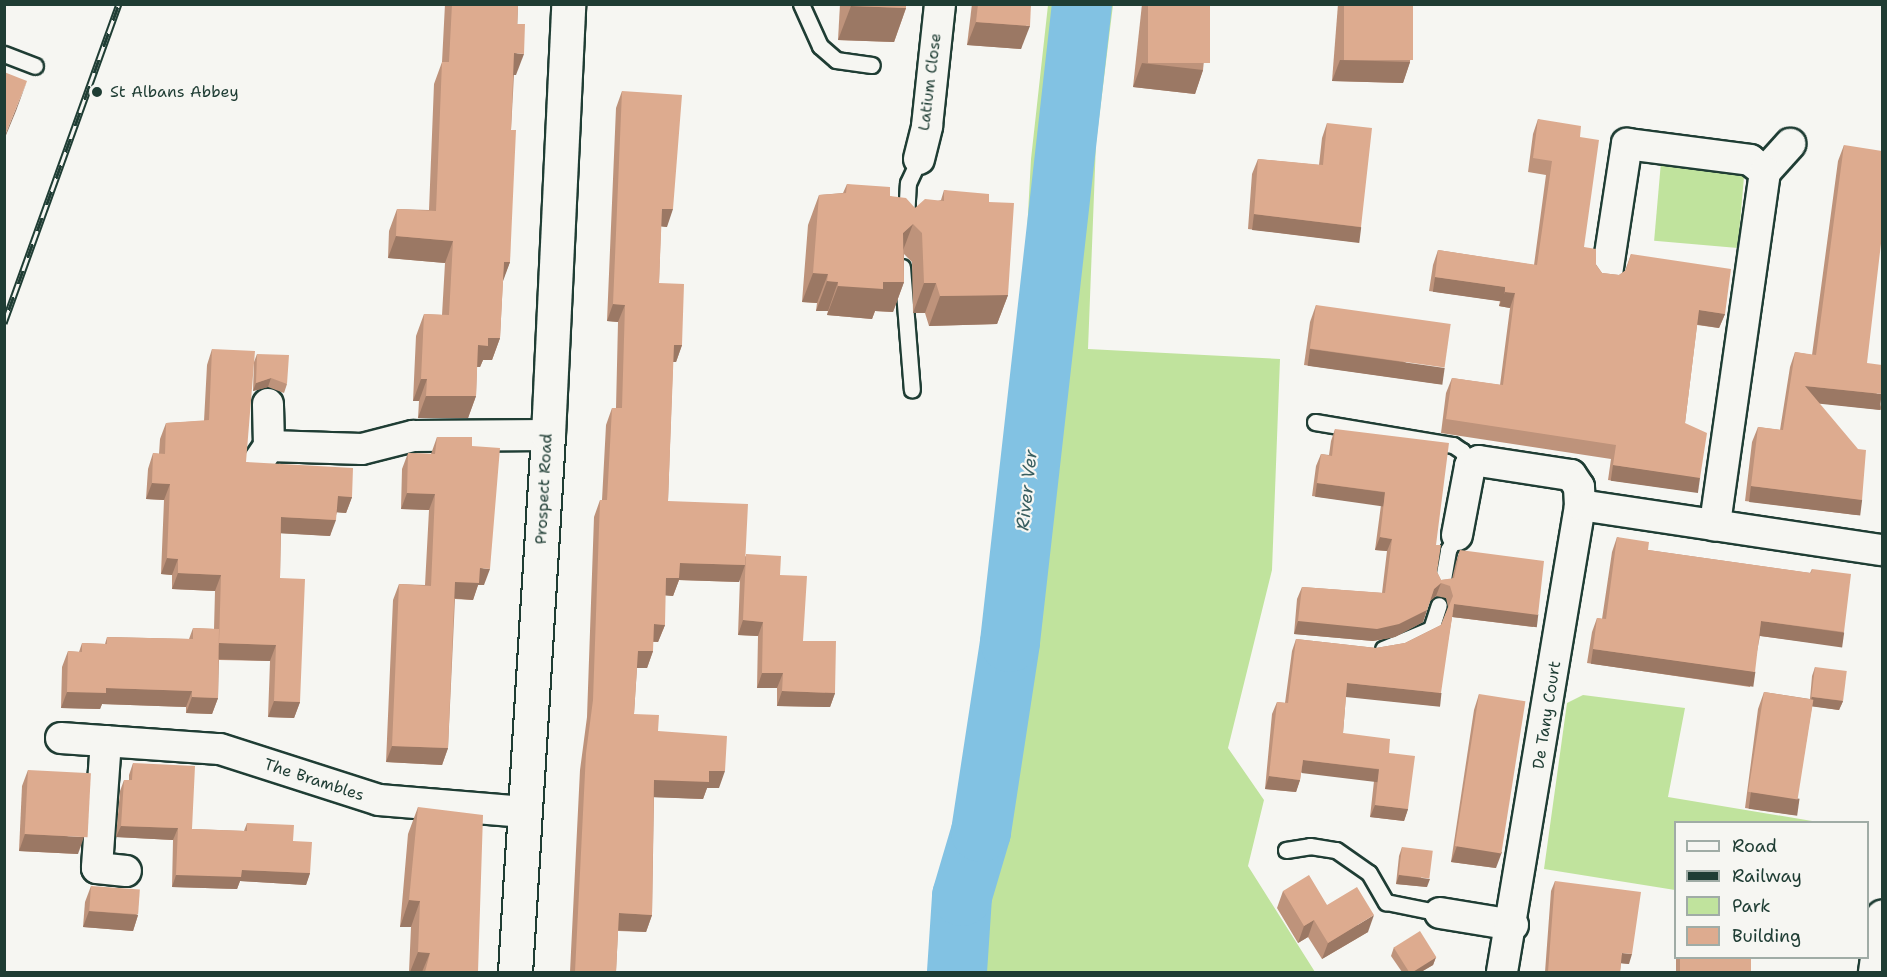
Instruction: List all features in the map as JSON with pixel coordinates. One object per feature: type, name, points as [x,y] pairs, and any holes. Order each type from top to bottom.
[{"type":"street","name":"Prospect Road","points":[[515,972],[548,435],[568,4]]},
{"type":"street","name":"Latium Close","points":[[919,159],[927,126],[940,4]]},
{"type":"street","points":[[1607,274],[1627,144],[1750,160],[1765,172]]},
{"type":"street","points":[[1715,525],[1765,172],[1790,144]]},
{"type":"street","points":[[268,404],[264,454],[362,449],[413,436],[548,435]]},
{"type":"street","name":"De Tany Court","points":[[1470,466],[1479,461],[1570,475],[1580,487],[1580,506],[1512,925],[1502,972]]},
{"type":"street","points":[[1457,536],[1470,466]]},
{"type":"street","points":[[1580,506],[1882,550]]},
{"type":"street","name":"The Brambles","points":[[61,738],[220,749],[379,800],[525,812]]},
{"type":"street","points":[[106,741],[97,868],[126,871]]},
{"type":"street","points":[[1440,913],[1512,925]]},
{"type":"street","points":[[1874,972],[1882,916]]},
{"type":"lane","points":[[801,4],[820,46],[836,60],[872,65]]},
{"type":"lane","points":[[4,54],[35,66]]},
{"type":"lane","points":[[905,228],[908,183],[919,159]]},
{"type":"lane","points":[[902,263],[903,313],[912,390]]},
{"type":"lane","points":[[1316,422],[1453,445],[1462,451],[1470,466]]},
{"type":"lane","points":[[1442,585],[1448,550],[1457,536]]},
{"type":"lane","points":[[1362,650],[1398,646],[1422,635],[1437,621],[1439,605]]},
{"type":"lane","points":[[1286,850],[1310,846],[1336,850],[1369,873],[1386,902],[1440,913]]},
{"type":"green space","points":[[1048,5],[1113,5],[1096,143],[1088,349],[1280,359],[1272,570],[1228,748],[1264,800],[1248,866],[1315,972],[943,972],[950,870],[973,803],[980,713],[993,664],[1016,434],[1031,159]]},
{"type":"green space","points":[[1661,162],[1745,169],[1738,248],[1654,241]]},
{"type":"green space","points":[[1583,695],[1685,708],[1668,797],[1812,821],[1674,821],[1674,890],[1544,869],[1567,703]]},
{"type":"building","points":[[452,4],[518,4],[517,24],[525,24],[524,54],[514,53],[511,130],[516,130],[510,262],[504,262],[500,338],[488,338],[488,346],[478,345],[476,396],[426,396],[427,379],[421,379],[424,314],[449,315],[453,241],[396,236],[397,209],[436,211],[442,62],[449,62]]},
{"type":"building","points":[[851,4],[906,4],[906,8],[851,6]]},
{"type":"building","points":[[978,4],[1031,4],[1030,26],[976,22]]},
{"type":"building","points":[[1148,4],[1210,4],[1210,63],[1148,63]]},
{"type":"building","points":[[1344,4],[1413,4],[1413,60],[1344,60]]},
{"type":"building","points":[[4,72],[27,81],[4,138]]},
{"type":"building","points":[[622,91],[682,95],[673,209],[662,209],[659,283],[684,284],[682,345],[674,345],[668,501],[748,504],[745,565],[680,563],[679,578],[666,578],[665,625],[654,624],[653,651],[638,651],[634,714],[659,715],[658,731],[727,736],[725,771],[709,771],[709,782],[654,780],[652,915],[619,913],[616,972],[575,972],[586,753],[593,700],[600,500],[607,500],[612,408],[622,408],[625,305],[613,304]]},
{"type":"building","points":[[1538,119],[1581,126],[1580,137],[1599,140],[1584,247],[1596,249],[1596,265],[1602,273],[1619,275],[1626,270],[1631,254],[1731,269],[1725,314],[1699,310],[1685,423],[1707,433],[1700,478],[1613,465],[1616,445],[1446,419],[1452,378],[1503,385],[1515,293],[1505,292],[1505,287],[1435,277],[1438,250],[1537,265],[1552,161],[1533,158]]},
{"type":"building","points":[[1327,123],[1372,128],[1361,227],[1254,214],[1258,159],[1323,165]]},
{"type":"building","points":[[1844,145],[1882,151],[1882,235],[1867,363],[1882,365],[1882,394],[1805,386],[1858,449],[1866,450],[1862,500],[1751,486],[1758,427],[1783,430],[1795,352],[1816,355]]},
{"type":"building","points":[[847,184],[890,187],[890,196],[906,198],[915,208],[925,199],[944,201],[944,190],[989,194],[989,202],[1014,203],[1008,295],[940,296],[936,283],[924,283],[922,233],[913,224],[903,233],[904,282],[883,282],[883,289],[838,286],[838,282],[827,281],[828,274],[813,273],[819,195],[846,193]]},
{"type":"building","points":[[1316,305],[1451,324],[1445,367],[1310,349]]},
{"type":"building","points":[[212,349],[255,351],[246,462],[353,468],[352,497],[338,496],[336,520],[281,517],[280,578],[305,579],[300,702],[274,701],[276,645],[219,643],[221,575],[178,573],[178,559],[167,558],[170,484],[152,483],[153,453],[165,454],[166,423],[209,420]]},
{"type":"building","points":[[257,354],[289,355],[287,384],[271,378],[256,383]]},
{"type":"building","points":[[1335,429],[1449,443],[1436,545],[1441,545],[1437,572],[1441,580],[1454,578],[1460,550],[1544,561],[1538,615],[1454,604],[1441,693],[1347,683],[1343,733],[1390,739],[1389,753],[1415,756],[1408,809],[1375,805],[1379,769],[1303,760],[1300,780],[1269,776],[1277,702],[1288,703],[1296,639],[1376,648],[1405,643],[1441,625],[1453,596],[1450,586],[1441,583],[1434,589],[1427,610],[1399,624],[1377,629],[1298,621],[1302,587],[1385,593],[1392,539],[1380,537],[1385,492],[1317,483],[1321,454],[1332,456]]},
{"type":"building","points":[[437,437],[472,437],[472,446],[500,448],[490,569],[480,568],[479,583],[455,582],[448,748],[392,746],[399,584],[431,586],[435,494],[407,493],[408,453],[435,454]]},
{"type":"building","points":[[1617,537],[1649,542],[1648,550],[1811,573],[1812,569],[1851,574],[1844,632],[1761,621],[1755,672],[1593,649],[1597,618],[1606,619]]},
{"type":"building","points":[[746,554],[781,556],[780,575],[807,576],[803,641],[836,641],[835,693],[782,691],[783,673],[762,673],[763,622],[743,620]]},
{"type":"building","points":[[193,628],[219,629],[218,698],[192,697],[192,691],[106,688],[106,693],[67,692],[68,651],[82,652],[82,643],[107,644],[107,637],[193,639]]},
{"type":"building","points":[[1815,667],[1847,671],[1843,701],[1811,697]]},
{"type":"building","points":[[1764,692],[1813,700],[1798,800],[1748,792]]},
{"type":"building","points":[[1479,694],[1525,701],[1501,853],[1455,846]]},
{"type":"building","points":[[133,763],[195,766],[192,829],[247,831],[247,823],[294,825],[293,841],[312,842],[310,873],[242,870],[241,877],[176,875],[178,828],[121,826],[124,780],[132,780]]},
{"type":"building","points":[[28,770],[91,773],[88,837],[25,834]]},
{"type":"building","points":[[418,807],[483,815],[478,972],[425,972],[430,953],[418,952],[420,901],[409,900]]},
{"type":"building","points":[[1402,847],[1433,851],[1429,879],[1399,875]]},
{"type":"building","points":[[1309,875],[1327,905],[1357,887],[1374,915],[1328,943],[1314,920],[1304,926],[1283,891]]},
{"type":"building","points":[[1555,881],[1641,892],[1632,954],[1622,953],[1620,972],[1548,972]]},
{"type":"building","points":[[91,886],[140,889],[138,914],[89,911]]},
{"type":"building","points":[[1420,931],[1436,957],[1413,972],[1409,972],[1394,947]]},
{"type":"building","points":[[1680,959],[1751,959],[1751,972],[1680,972]]},
{"type":"waterway","name":"River Ver","points":[[957,972],[962,896],[981,832],[1010,642],[1082,4]]},
{"type":"railway","points":[[4,323],[119,4]]},
{"type":"place","name":"St Albans Abbey","points":[[97,92]]}]
